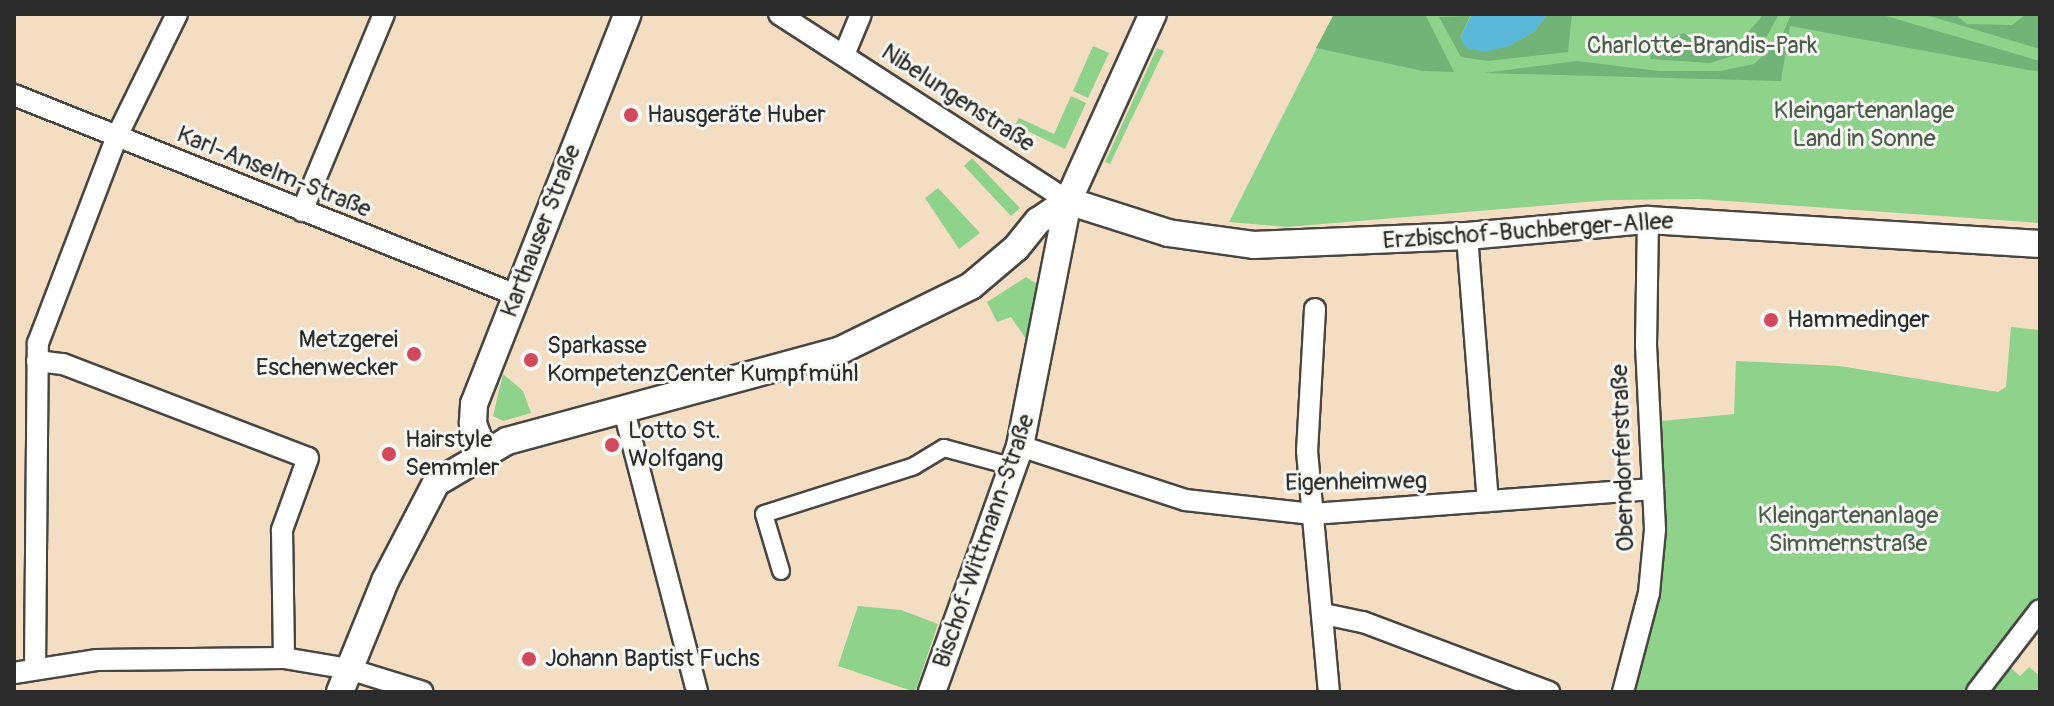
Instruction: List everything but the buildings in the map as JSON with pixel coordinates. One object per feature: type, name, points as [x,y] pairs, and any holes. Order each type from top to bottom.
[{"type":"street","points":[[35,669],[38,343],[117,136],[177,14]]},
{"type":"street","points":[[302,211],[384,14]]},
{"type":"street","name":"Karthauser Straße","points":[[483,451],[473,423],[474,404],[628,14]]},
{"type":"street","name":"Nibelungenstraße","points":[[779,14],[1068,201]]},
{"type":"street","points":[[844,55],[861,14]]},
{"type":"street","points":[[344,680],[413,521],[436,483],[483,451],[773,372],[877,335],[971,286],[1016,248],[1038,221],[1068,201],[1153,14]]},
{"type":"street","name":"Karl-Anselm-Straße","points":[[14,95],[516,295]]},
{"type":"street","name":"Erzbischof-Buchberger-Allee","points":[[1068,201],[1153,229],[1231,243],[1315,245],[1467,236],[1648,220],[2040,244]]},
{"type":"street","name":"Bischof-Wittmann-Straße","points":[[932,692],[1017,457],[1058,265],[1068,201]]},
{"type":"street","name":"Oberndorferstraße","points":[[1623,692],[1649,593],[1653,489],[1646,346],[1648,220]]},
{"type":"street","points":[[1467,236],[1488,501]]},
{"type":"street","points":[[1016,248],[1058,265]]},
{"type":"street","points":[[1315,309],[1307,416],[1312,514],[1324,614],[1329,692]]},
{"type":"street","points":[[37,361],[63,364],[308,458],[282,530],[284,658]]},
{"type":"street","points":[[624,411],[697,692]]},
{"type":"street","points":[[781,571],[764,514],[914,466],[944,448],[1017,457]]},
{"type":"street","name":"Eigenheimweg","points":[[1017,457],[1185,500],[1312,514],[1653,489]]},
{"type":"street","points":[[1977,692],[2040,610]]},
{"type":"street","points":[[1324,614],[1363,622],[1549,692]]},
{"type":"street","points":[[14,673],[96,660],[284,658],[344,680],[423,692]]},
{"type":"green space","name":"Kleingartenanlage Land in Sonne","points":[[1334,14],[2040,14],[2040,223],[1699,199],[1609,200],[1287,227],[1229,222]]},
{"type":"green space","points":[[1334,14],[1425,14],[1454,72],[1423,71],[1316,48]]},
{"type":"green space","points":[[1547,14],[1572,14],[1568,52],[1488,61],[1461,57],[1439,17],[1470,16],[1460,38],[1509,46],[1535,31]]},
{"type":"green space","name":"Charlotte-Brandis-Park","points":[[1764,14],[1779,14],[1767,36],[1749,51],[1710,63],[1650,59],[1654,44],[1684,33],[1705,43],[1715,56],[1736,46]]},
{"type":"green space","points":[[1791,14],[1879,14],[2040,61],[2040,72],[1790,26],[1781,81],[1484,73],[1577,61],[1659,71],[1720,71],[1754,64],[1780,41]]},
{"type":"green space","points":[[1923,14],[1955,14],[1967,24],[2012,25],[2025,15],[2040,14],[2040,49]]},
{"type":"green space","points":[[1093,46],[1109,53],[1088,98],[1073,91]]},
{"type":"green space","points":[[1157,48],[1164,51],[1110,164],[1105,162]]},
{"type":"green space","points":[[1071,96],[1086,103],[1065,149],[1015,125],[1019,118],[1054,134]]},
{"type":"green space","points":[[972,158],[1020,208],[1011,216],[964,166]]},
{"type":"green space","points":[[938,188],[980,233],[959,249],[925,198]]},
{"type":"green space","points":[[1026,277],[1037,284],[1026,339],[1011,317],[997,322],[987,302]]},
{"type":"green space","name":"Kleingartenanlage Simmernstraße","points":[[2011,327],[2040,330],[2040,598],[1967,692],[1632,692],[1660,588],[1661,421],[1734,414],[1736,361],[1840,366],[1998,392],[2006,387]]},
{"type":"green space","points":[[503,374],[523,391],[531,413],[503,421],[493,416]]},
{"type":"green space","points":[[858,606],[901,610],[938,624],[915,692],[838,666]]},
{"type":"green space","points":[[2029,667],[2040,676],[2040,692],[1991,692],[2011,668],[2020,676]]},
{"type":"water","points":[[1472,14],[1547,14],[1535,31],[1509,46],[1484,52],[1466,48],[1460,38]]},
{"type":"place","name":"Hausgeräte Huber","points":[[631,115]]},
{"type":"place","name":"Hammedinger","points":[[1771,320]]},
{"type":"place","name":"Metzgerei Eschenwecker","points":[[414,354]]},
{"type":"place","name":"Sparkasse KompetenzCenter Kumpfmühl","points":[[531,360]]},
{"type":"place","name":"Lotto St. Wolfgang","points":[[612,445]]},
{"type":"place","name":"Hairstyle Semmler","points":[[389,454]]},
{"type":"place","name":"Johann Baptist Fuchs","points":[[529,659]]}]
